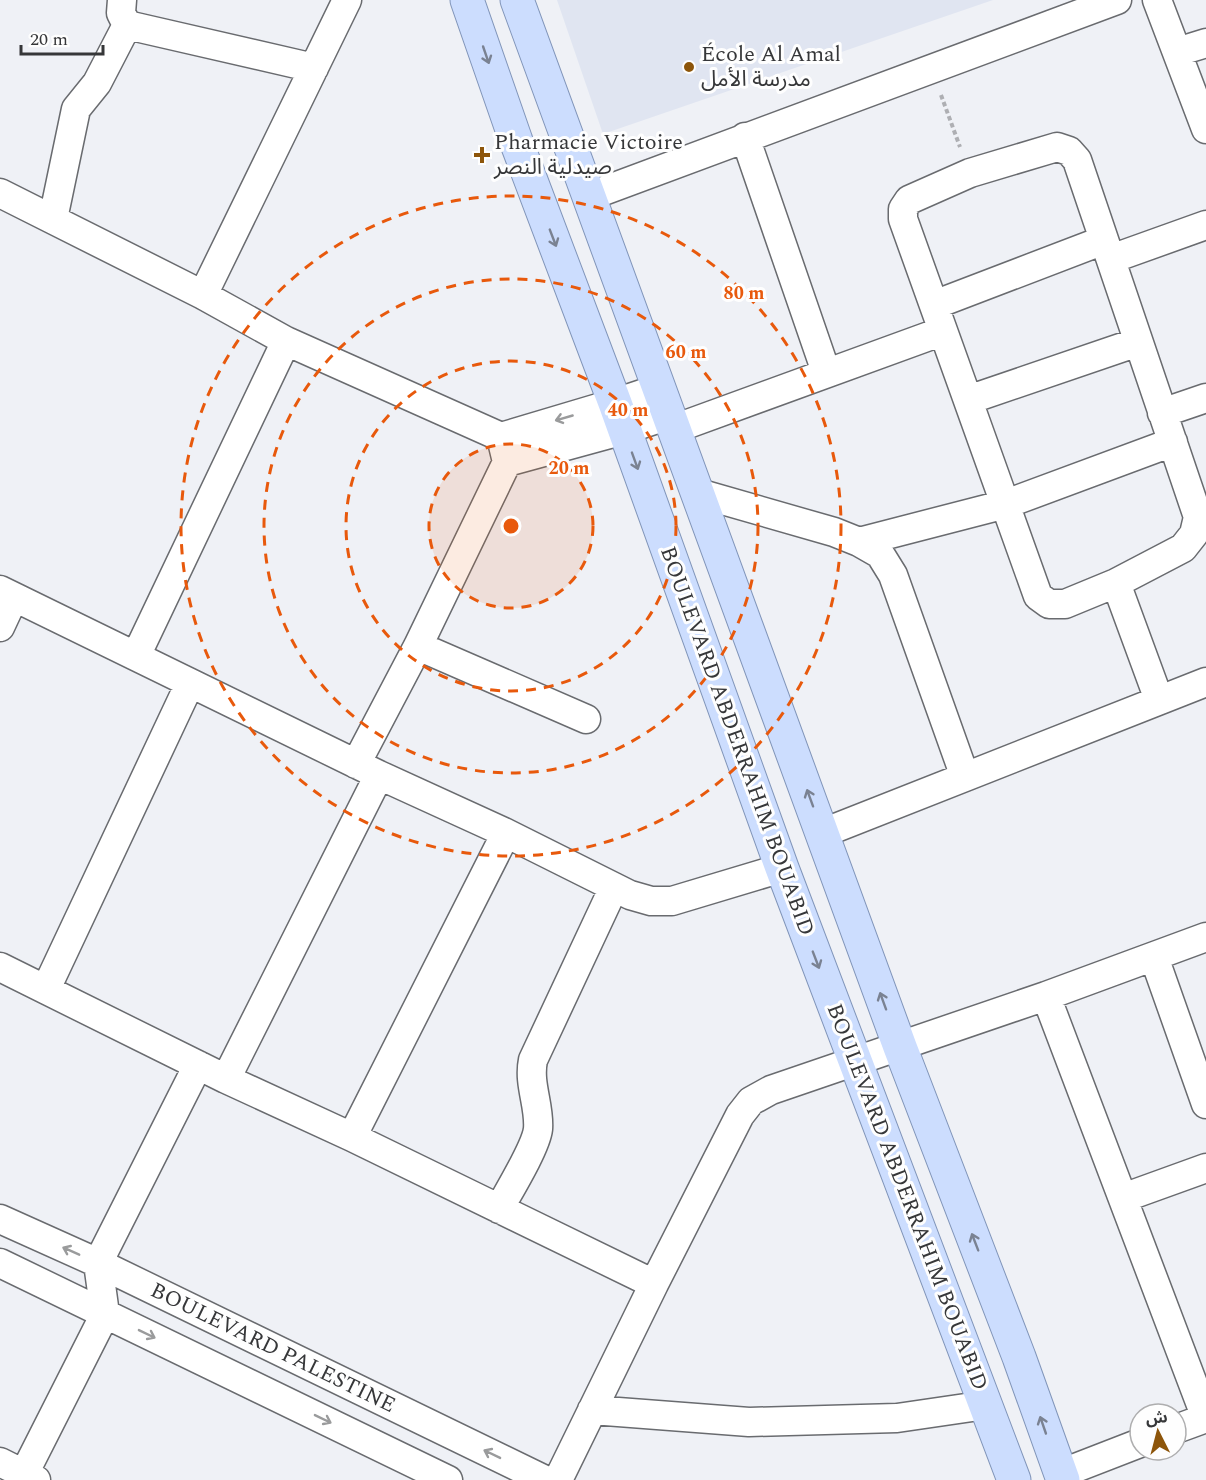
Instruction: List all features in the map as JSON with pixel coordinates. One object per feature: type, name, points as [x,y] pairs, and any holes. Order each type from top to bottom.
[{"type":"main road","name":"BOULEVARD ABDERRAHIM BOUABID","points":[[467,0],[516,141],[620,417],[782,868],[1014,1480]]},
{"type":"main road","points":[[517,0],[900,1047],[1019,1357],[1061,1477]]},
{"type":"street","points":[[203,295],[347,0]]},
{"type":"street","points":[[590,196],[1117,0]]},
{"type":"street","points":[[1157,0],[1206,129]]},
{"type":"street","points":[[53,219],[76,109],[97,83],[125,13],[314,68]]},
{"type":"street","points":[[1177,52],[1206,43]]},
{"type":"street","points":[[745,137],[826,372]]},
{"type":"street","points":[[1057,147],[1070,151],[1077,160],[1198,517],[1194,534],[1183,548],[1116,583],[1065,604],[1049,604],[1038,596],[903,219],[903,209],[909,200],[970,173],[1057,147]]},
{"type":"street","points":[[0,193],[203,295],[286,341],[504,450],[620,417],[668,410],[826,372],[943,331]]},
{"type":"street","points":[[934,305],[1107,250],[1206,225]]},
{"type":"street","points":[[136,656],[286,341]]},
{"type":"street","points":[[968,400],[1138,342]]},
{"type":"street","points":[[1162,413],[1206,398]]},
{"type":"street","points":[[859,542],[1006,504],[1173,442]]},
{"type":"street","points":[[226,1079],[368,770],[418,646],[504,450]]},
{"type":"street","points":[[698,493],[834,532],[880,554],[893,574],[965,777]]},
{"type":"street","points":[[1116,583],[1159,700]]},
{"type":"street","points":[[0,627],[7,593],[368,770],[506,833],[630,895],[651,901],[672,901],[782,868]]},
{"type":"street","points":[[418,646],[586,720]]},
{"type":"street","points":[[823,833],[1206,682]]},
{"type":"street","points":[[46,989],[190,683]]},
{"type":"street","points":[[352,1137],[506,833]]},
{"type":"street","points":[[499,1209],[538,1130],[530,1074],[533,1060],[615,887]]},
{"type":"street","points":[[558,1480],[740,1115],[751,1101],[771,1090],[1046,996],[1206,937]]},
{"type":"street","points":[[1154,957],[1206,1104]]},
{"type":"street","points":[[0,967],[226,1079],[352,1137],[654,1284]]},
{"type":"street","points":[[1046,996],[1206,1418],[1188,1425]]},
{"type":"street","points":[[20,1472],[105,1314],[98,1263],[198,1065]]},
{"type":"street","points":[[1122,1198],[1206,1168]]},
{"type":"street","name":"BOULEVARD PALESTINE","points":[[0,1219],[98,1263],[544,1480]]},
{"type":"street","name":"BOULEVARD PALESTINE","points":[[0,1263],[448,1480]]},
{"type":"street","points":[[592,1410],[749,1422],[897,1418],[986,1404]]},
{"type":"street","points":[[1061,1477],[1128,1448]]},
{"type":"path","points":[[931,68],[970,173]]},
{"type":"shaded area","name":"École Al Amal مدرسة الأمل","points":[[557,0],[993,0],[603,134]]},
{"type":"place","name":"École Al Amal مدرسة الأمل","points":[[689,67]]},
{"type":"place","name":"Pharmacie Victoire صيدلية النصر","points":[[482,155]]}]
